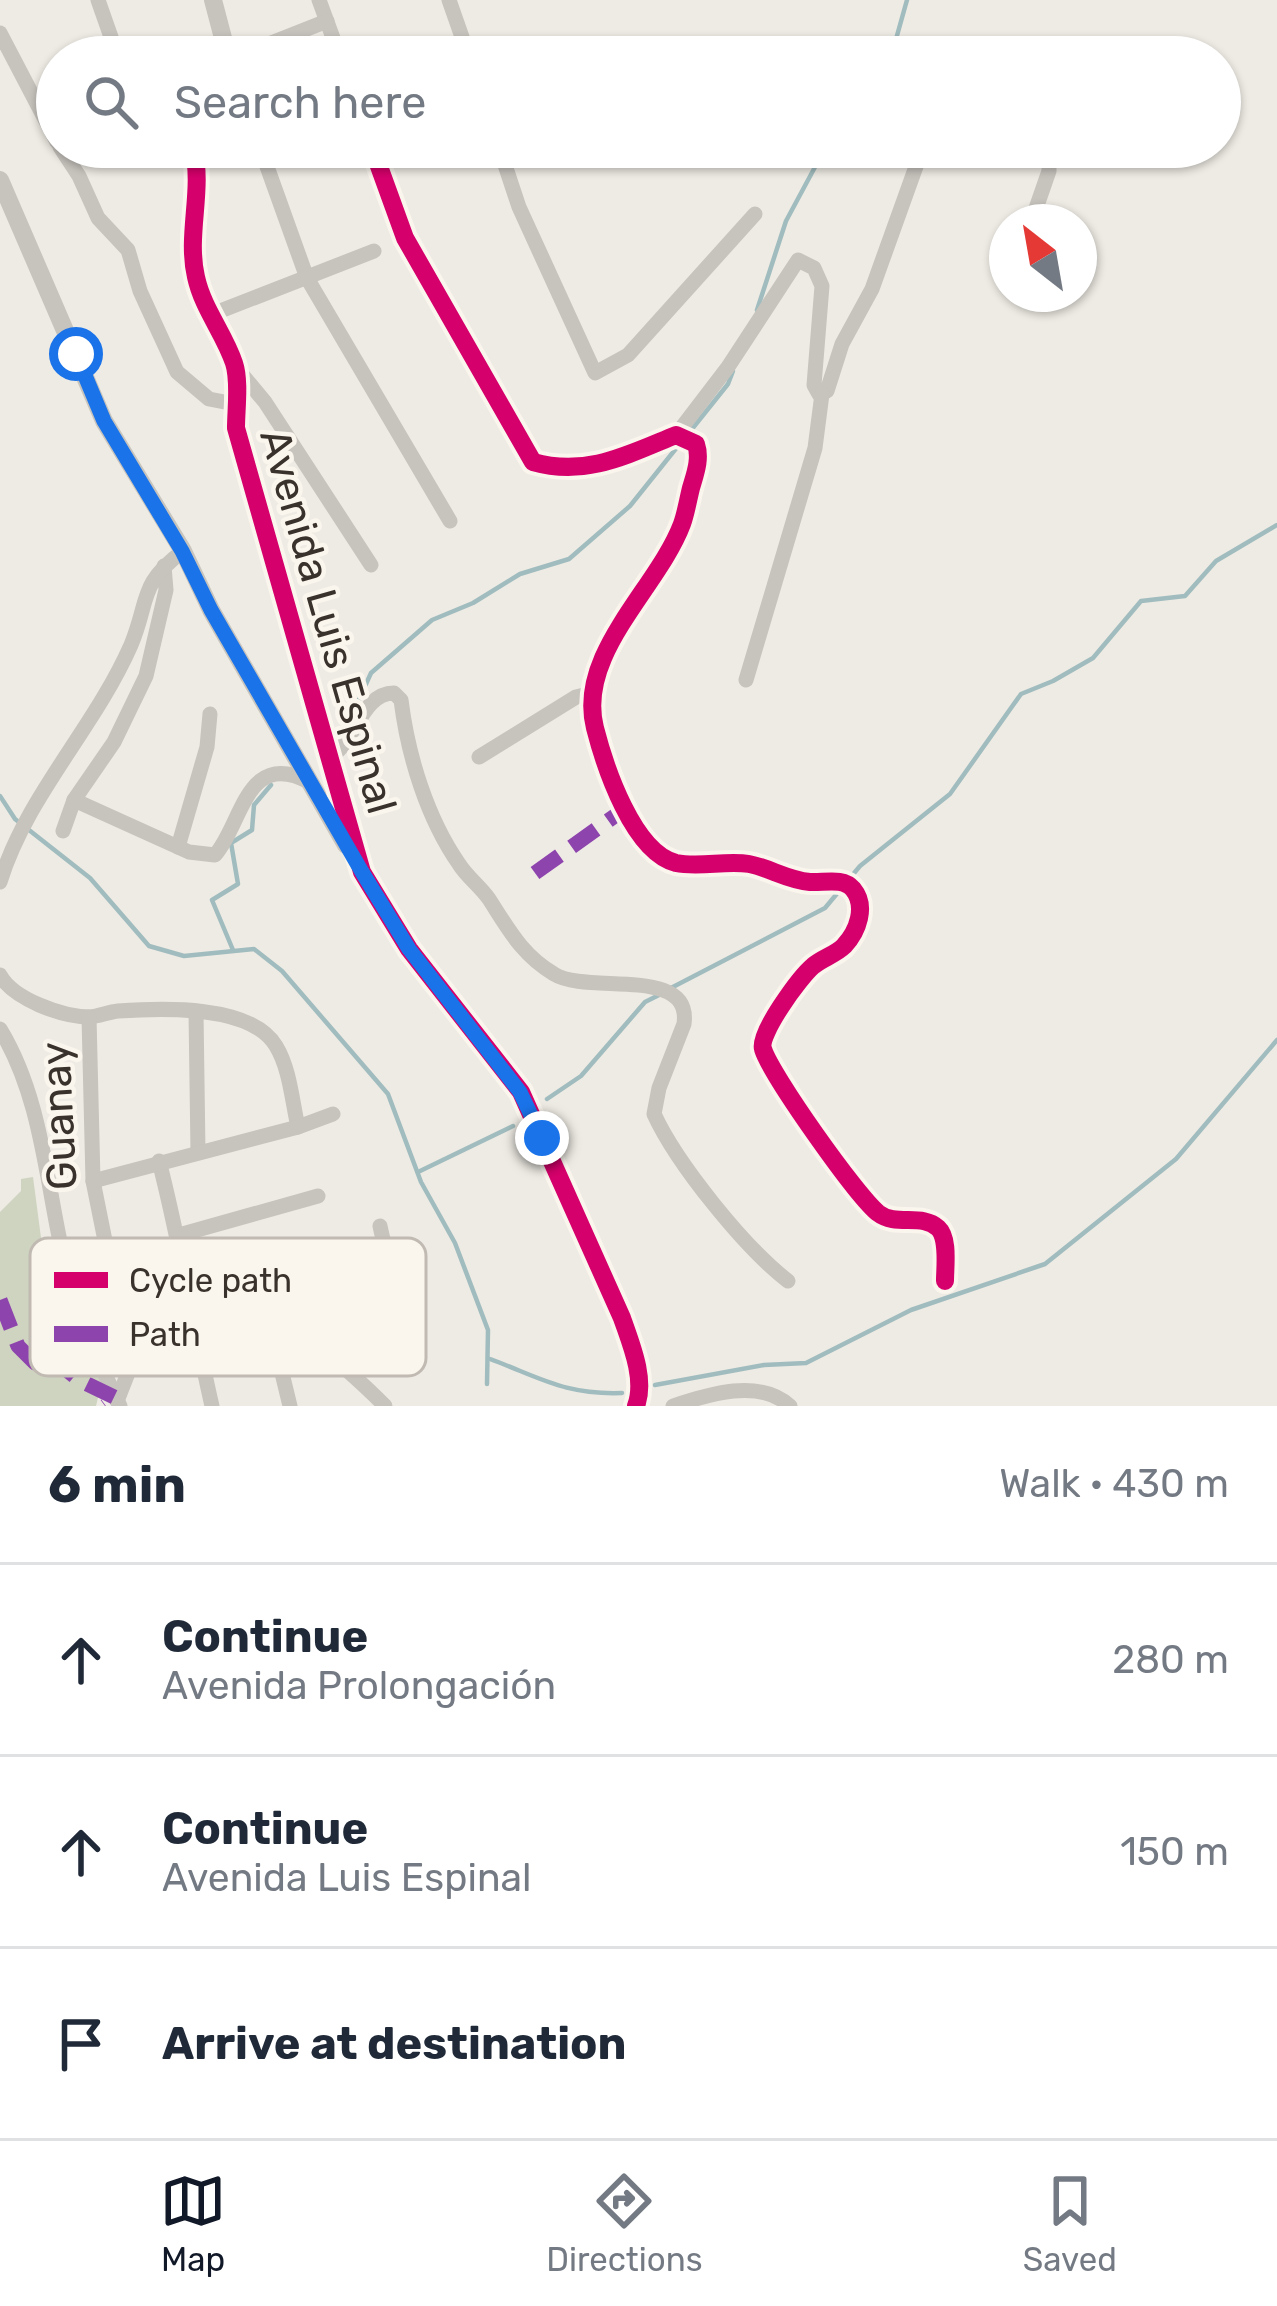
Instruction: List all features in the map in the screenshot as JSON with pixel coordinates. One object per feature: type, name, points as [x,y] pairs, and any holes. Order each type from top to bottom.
[{"type":"street","points":[[98,0],[111,36]]},
{"type":"street","points":[[213,0],[225,36]]},
{"type":"street","points":[[319,0],[332,36]]},
{"type":"street","points":[[449,0],[462,36]]},
{"type":"street","points":[[287,36],[327,21]]},
{"type":"street","points":[[0,32],[36,101]]},
{"type":"street","points":[[71,168],[98,218],[128,250],[140,291],[177,372],[209,399],[236,404]]},
{"type":"street","name":"Avenida Luis Espinal","points":[[198,168],[195,274],[235,366],[236,428],[362,872],[409,949],[520,1092],[634,1353],[638,1401]]},
{"type":"street","points":[[268,168],[307,278],[450,521]]},
{"type":"street","points":[[380,168],[405,238],[533,462],[557,468],[595,466],[676,436],[690,439],[699,453],[682,524],[613,635],[592,693],[594,724],[605,760],[653,852],[683,864],[749,864],[778,877],[845,882],[854,890],[860,915],[847,942],[805,974],[765,1029],[763,1049],[803,1116],[878,1213],[899,1223],[922,1221],[938,1227],[944,1238],[945,1280]]},
{"type":"street","points":[[506,168],[519,207],[595,373],[628,355],[755,214]]},
{"type":"street","points":[[746,680],[814,448],[822,394],[872,289],[915,168]]},
{"type":"street","points":[[1038,204],[1049,168]]},
{"type":"street","points":[[0,180],[104,421],[362,872]]},
{"type":"street","points":[[210,315],[374,251]]},
{"type":"street","points":[[676,436],[798,260],[814,268],[822,286],[814,358],[814,385],[822,394]]},
{"type":"street","points":[[235,366],[266,402],[371,565]]},
{"type":"street","points":[[0,882],[22,824],[97,713],[132,643],[147,586],[182,551]]},
{"type":"street","points":[[63,832],[74,800],[114,742],[146,676],[166,590],[164,566]]},
{"type":"street","points":[[332,757],[349,742],[372,701],[394,693],[401,700],[417,775],[448,847],[519,948],[563,979],[659,988],[677,997],[684,1024],[654,1114],[717,1210],[764,1263],[788,1281]]},
{"type":"street","points":[[479,757],[592,693]]},
{"type":"street","points":[[178,848],[207,747],[210,714]]},
{"type":"street","points":[[74,800],[178,848],[215,855],[248,791],[280,774],[309,782]]},
{"type":"street","points":[[0,974],[18,996],[89,1017],[113,1011],[226,1014],[263,1030],[285,1066],[298,1127]]},
{"type":"street","points":[[196,1012],[198,1151]]},
{"type":"street","name":"Guanay","points":[[89,1017],[93,1181],[104,1238]]},
{"type":"street","points":[[0,1029],[14,1052],[37,1125],[61,1238]]},
{"type":"street","points":[[93,1181],[333,1114]]},
{"type":"street","points":[[159,1161],[178,1238]]},
{"type":"street","points":[[178,1235],[318,1196]]},
{"type":"street","points":[[380,1226],[382,1238]]},
{"type":"street","points":[[104,1376],[118,1403]]},
{"type":"street","points":[[205,1376],[212,1406]]},
{"type":"street","points":[[283,1376],[290,1406]]},
{"type":"street","points":[[353,1376],[385,1406]]},
{"type":"street","points":[[673,1406],[746,1390],[776,1394],[790,1406]]},
{"type":"green space","points":[[33,1177],[41,1238],[30,1238],[30,1376],[107,1376],[96,1406],[0,1406],[0,1212],[21,1191],[21,1179]]},
{"type":"waterway","points":[[897,36],[907,0]]},
{"type":"waterway","points":[[757,310],[786,221],[814,168]]},
{"type":"waterway","points":[[688,434],[733,371]]},
{"type":"waterway","points":[[346,728],[371,673],[432,620],[473,603],[520,574],[569,559],[630,506],[682,441]]},
{"type":"waterway","points":[[669,989],[825,908],[860,866],[950,794],[1021,694],[1093,658],[1141,601],[1185,596],[1216,561],[1277,525]]},
{"type":"waterway","points":[[233,950],[212,900],[238,884],[231,843],[252,830],[254,805],[271,785]]},
{"type":"waterway","points":[[0,796],[15,819],[90,878],[149,946],[184,956],[254,949],[282,971],[388,1094],[421,1182],[455,1243],[488,1330],[487,1384]]},
{"type":"waterway","points":[[547,1099],[581,1076],[645,1002],[659,995]]},
{"type":"waterway","points":[[655,1385],[764,1365],[806,1363],[911,1310],[1045,1264],[1176,1159],[1277,1040]]},
{"type":"waterway","points":[[418,1172],[513,1126]]},
{"type":"waterway","points":[[490,1359],[569,1388],[622,1393]]},
{"type":"marked path","points":[[535,873],[626,808]]},
{"type":"marked path","points":[[0,1300],[18,1346],[30,1358]]},
{"type":"marked path","points":[[74,1376],[116,1398],[105,1406]]},
{"type":"cycle path","points":[[196,168],[196,277],[234,363],[236,428],[362,872],[409,949],[521,1092],[622,1318],[638,1373],[636,1406]]},
{"type":"cycle path","points":[[380,168],[405,238],[533,462],[589,465],[676,435],[696,444],[697,466],[682,524],[622,622],[597,674],[592,701],[600,745],[623,806],[661,856],[685,864],[749,864],[802,881],[839,882],[853,889],[860,911],[853,933],[799,982],[773,1019],[763,1049],[797,1108],[867,1202],[885,1217],[924,1221],[938,1228],[945,1245],[945,1281]]},
{"type":"route","points":[[76,354],[104,421],[362,872],[409,949],[520,1092],[542,1138]]}]
